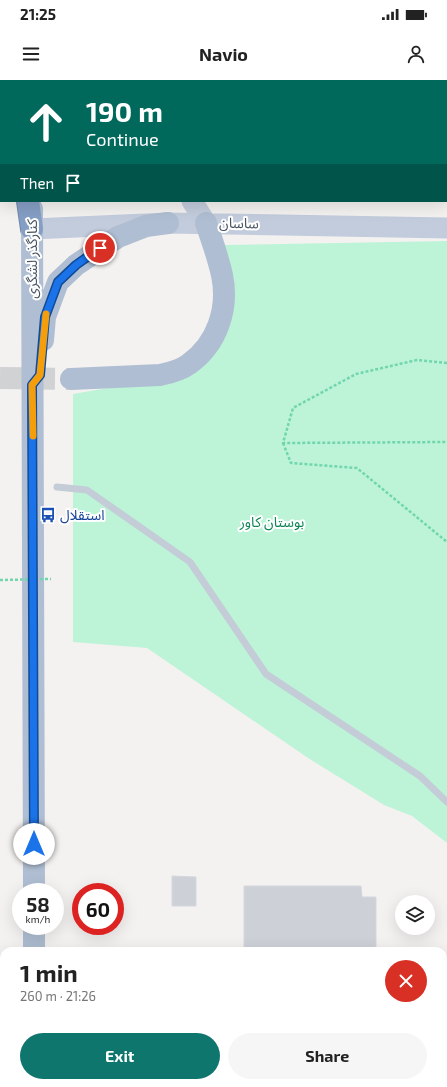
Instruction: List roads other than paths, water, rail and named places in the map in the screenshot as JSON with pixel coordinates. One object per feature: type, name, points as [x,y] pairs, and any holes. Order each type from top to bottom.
[{"type":"highway","points":[[28,202],[32,229]]},
{"type":"main road","name":"کنارگذر لشگری","points":[[32,202],[34,883]]},
{"type":"main road","points":[[32,385],[40,375],[45,317],[58,282],[76,265],[118,237],[146,226],[168,223]]},
{"type":"main road","points":[[71,378],[160,375],[174,372],[188,365],[200,355],[212,340],[218,328],[224,298],[222,276],[215,248],[206,223]]},
{"type":"main road","points":[[34,935],[34,947]]},
{"type":"street","points":[[193,202],[206,223]]},
{"type":"street","name":"ساسان","points":[[32,229],[168,223],[447,228]]},
{"type":"lane","points":[[57,487],[87,490],[190,562],[266,674],[420,776],[447,802]]},
{"type":"tunnel","points":[[0,378],[71,379]]},
{"type":"place","name":"استقلال","points":[[48,515]]},
{"type":"park label","name":"بوستان کاور","points":[[272,522]]}]
